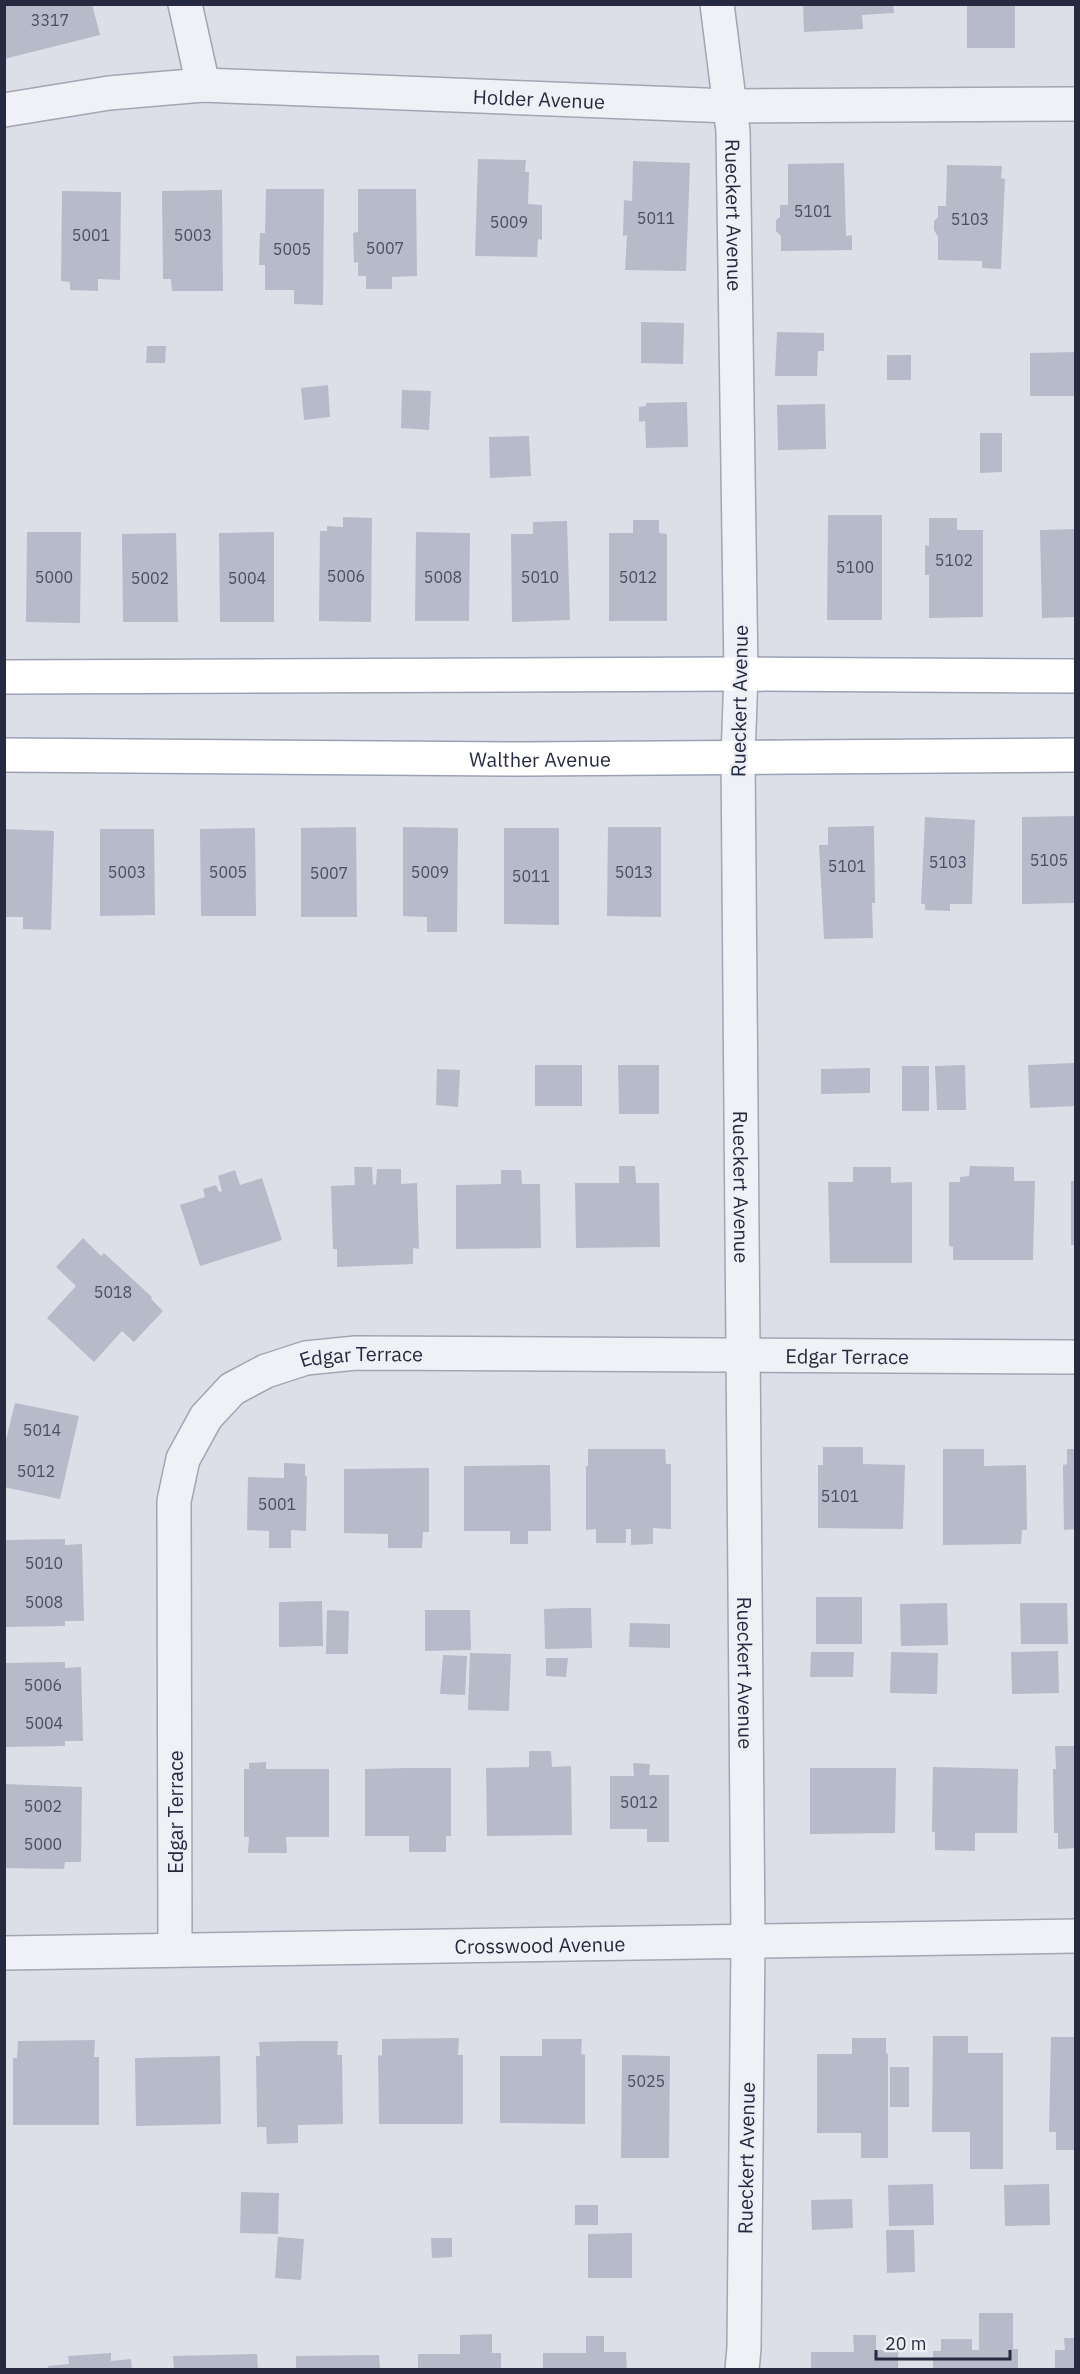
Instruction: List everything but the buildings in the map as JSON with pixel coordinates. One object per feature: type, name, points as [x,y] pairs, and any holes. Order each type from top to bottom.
[{"type":"main road","points":[[4,676],[1076,675]]},
{"type":"main road","name":"Walther Avenue","points":[[4,755],[512,759],[1076,755]]},
{"type":"street","points":[[185,4],[203,85]]},
{"type":"street","name":"Rueckert Avenue","points":[[717,4],[733,131],[741,674],[738,757],[748,1941],[742,2370]]},
{"type":"street","name":"Holder Avenue","points":[[4,110],[109,93],[203,85],[729,105],[1076,104]]},
{"type":"street","name":"Edgar Terrace","points":[[175,1950],[174,1501],[183,1459],[206,1417],[232,1389],[266,1371],[306,1358],[356,1353],[1076,1357]]},
{"type":"street","name":"Crosswood Avenue","points":[[4,1953],[1076,1936]]}]
